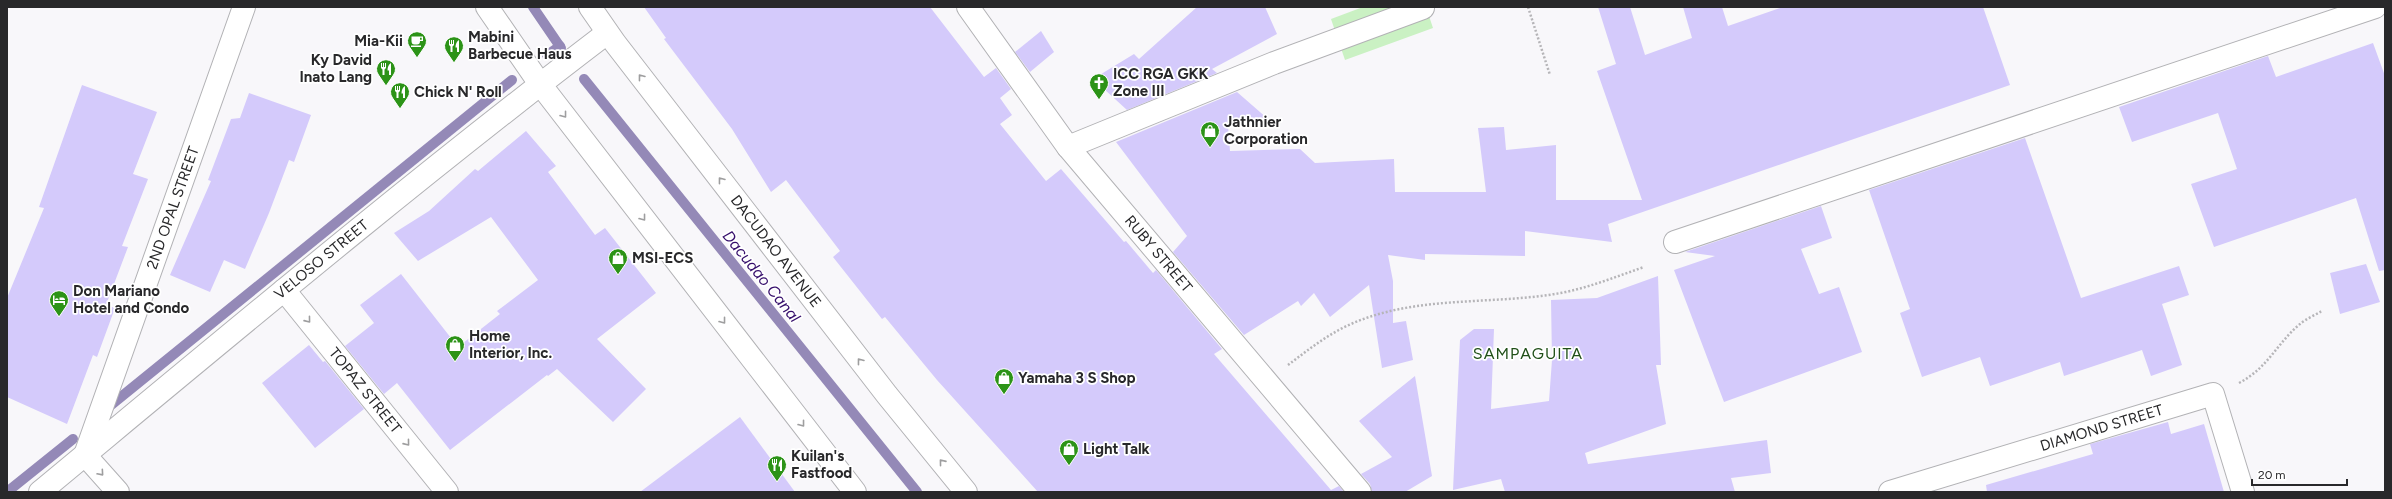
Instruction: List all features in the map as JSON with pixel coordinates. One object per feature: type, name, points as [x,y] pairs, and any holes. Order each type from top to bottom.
[{"type":"street","name":"2ND OPAL STREET","points":[[85,454],[244,7]]},
{"type":"street","points":[[487,7],[540,84],[855,492]]},
{"type":"street","name":"DACUDAO AVENUE","points":[[590,7],[608,33],[887,395],[966,492]]},
{"type":"street","name":"RUBY STREET","points":[[968,7],[1068,147],[1360,492]]},
{"type":"street","points":[[1674,242],[2375,7]]},
{"type":"street","points":[[1068,147],[1274,63],[1423,8]]},
{"type":"street","name":"VELOSO STREET","points":[[40,492],[284,290],[540,84],[608,33]]},
{"type":"street","name":"TOPAZ STREET","points":[[284,290],[447,492]]},
{"type":"street","points":[[2213,394],[2244,492]]},
{"type":"street","name":"DIAMOND STREET","points":[[1890,492],[2213,394]]},
{"type":"street","points":[[85,454],[118,492]]},
{"type":"path","points":[[1528,7],[1550,75]]},
{"type":"path","points":[[1267,382],[1320,341],[1352,324],[1396,310],[1438,303],[1530,297],[1566,292],[1644,268]]},
{"type":"path","points":[[2213,394],[2251,377],[2271,358],[2300,324],[2322,311]]},
{"type":"green space","points":[[1363,7],[1426,7],[1433,28],[1345,60],[1331,19]]},
{"type":"building","points":[[644,7],[930,7],[984,77],[996,68],[1011,89],[1000,98],[1012,115],[1000,124],[1046,181],[1061,169],[1153,273],[1156,270],[1222,349],[1214,354],[1331,490],[1339,486],[1344,492],[1038,492],[937,380],[885,317],[882,319],[833,257],[840,251],[786,180],[771,192],[732,129],[664,39],[666,38]]},
{"type":"building","points":[[1197,7],[1265,7],[1277,34],[1212,69],[1217,73],[1127,110],[1093,79],[1134,54],[1139,59]]},
{"type":"building","points":[[1598,7],[1630,7],[1645,55],[1692,38],[1683,7],[1722,7],[1728,26],[1783,7],[1983,7],[2010,85],[1608,224],[1612,242],[1525,231],[1525,256],[1425,254],[1425,260],[1388,255],[1393,281],[1393,323],[1406,321],[1413,360],[1382,368],[1369,285],[1330,317],[1314,293],[1301,306],[1298,301],[1244,335],[1173,252],[1187,236],[1116,142],[1237,92],[1268,119],[1228,126],[1230,151],[1300,149],[1315,163],[1394,159],[1395,192],[1486,192],[1478,128],[1504,127],[1506,150],[1556,145],[1556,200],[1642,200],[1597,71],[1616,64]]},
{"type":"building","points":[[1041,31],[1054,52],[1030,72],[1015,52]]},
{"type":"building","points":[[2373,43],[2385,76],[2385,270],[2379,271],[2356,198],[2214,247],[2191,184],[2237,169],[2218,113],[2132,142],[2119,107],[2268,56],[2276,77]]},
{"type":"building","points":[[82,85],[157,112],[133,174],[148,179],[122,246],[128,247],[106,305],[115,308],[97,357],[93,355],[67,424],[7,397],[7,298],[44,208],[39,207]]},
{"type":"building","points":[[249,93],[311,115],[294,162],[289,160],[269,213],[245,269],[224,260],[210,292],[170,275],[211,181],[208,180],[231,119],[240,118]]},
{"type":"building","points":[[526,131],[556,166],[548,172],[595,235],[605,228],[656,293],[597,339],[646,389],[613,422],[557,369],[548,376],[547,375],[450,450],[397,383],[384,394],[345,346],[374,323],[360,305],[401,274],[458,347],[500,314],[497,311],[538,280],[491,217],[418,261],[394,233],[429,211],[475,169],[478,171]]},
{"type":"building","points":[[2025,138],[2081,298],[2179,266],[2189,295],[2162,304],[2182,365],[2151,376],[2142,350],[2064,376],[2060,362],[1990,386],[1980,357],[1922,377],[1900,313],[1910,309],[1869,190]]},
{"type":"building","points":[[1821,206],[1832,238],[1801,249],[1819,294],[1839,287],[1862,352],[1724,402],[1674,270],[1715,256],[1685,252]]},
{"type":"building","points":[[2366,264],[2380,302],[2340,314],[2330,273]]},
{"type":"building","points":[[1658,276],[1661,365],[1656,365],[1666,424],[1585,453],[1588,464],[1767,440],[1771,473],[1731,478],[1735,492],[1505,492],[1501,479],[1453,490],[1460,340],[1474,329],[1494,329],[1491,409],[1549,401],[1552,360],[1551,300],[1597,298]]},
{"type":"building","points":[[309,345],[323,362],[325,361],[364,409],[315,448],[262,383]]},
{"type":"building","points":[[1415,376],[1432,476],[1405,492],[1372,492],[1370,484],[1361,474],[1392,457],[1359,421]]},
{"type":"building","points":[[740,417],[795,492],[640,492]]},
{"type":"building","points":[[2168,422],[2171,434],[2204,424],[2224,492],[1987,492],[1986,485],[2093,454],[2090,444]]},
{"type":"waterway","name":"Dacudao Canal","points":[[533,7],[561,48]]},
{"type":"waterway","points":[[547,55],[560,46]]},
{"type":"waterway","name":"Dacudao Canal","points":[[584,79],[917,492]]},
{"type":"waterway","points":[[111,405],[512,80]]},
{"type":"waterway","points":[[7,492],[73,439]]},
{"type":"place","name":"Mia-Kii","points":[[417,58]]},
{"type":"place","name":"Mabini Barbecue Haus","points":[[454,63]]},
{"type":"place","name":"Ky David Inato Lang","points":[[386,86]]},
{"type":"place","name":"ICC RGA GKK Zone III","points":[[1099,100]]},
{"type":"place","name":"Chick N' Roll","points":[[400,109]]},
{"type":"place","name":"Jathnier Corporation","points":[[1210,148]]},
{"type":"place","name":"MSI-ECS","points":[[618,275]]},
{"type":"place","name":"Don Mariano Hotel and Condo","points":[[59,317]]},
{"type":"place","name":"Home Interior, Inc.","points":[[455,362]]},
{"type":"place","name":"Yamaha 3 S Shop","points":[[1004,395]]},
{"type":"place","name":"Light Talk","points":[[1069,466]]},
{"type":"place","name":"Kuilan's Fastfood","points":[[777,482]]},
{"type":"district","name":"SAMPAGUITA","points":[[1528,353]]}]
